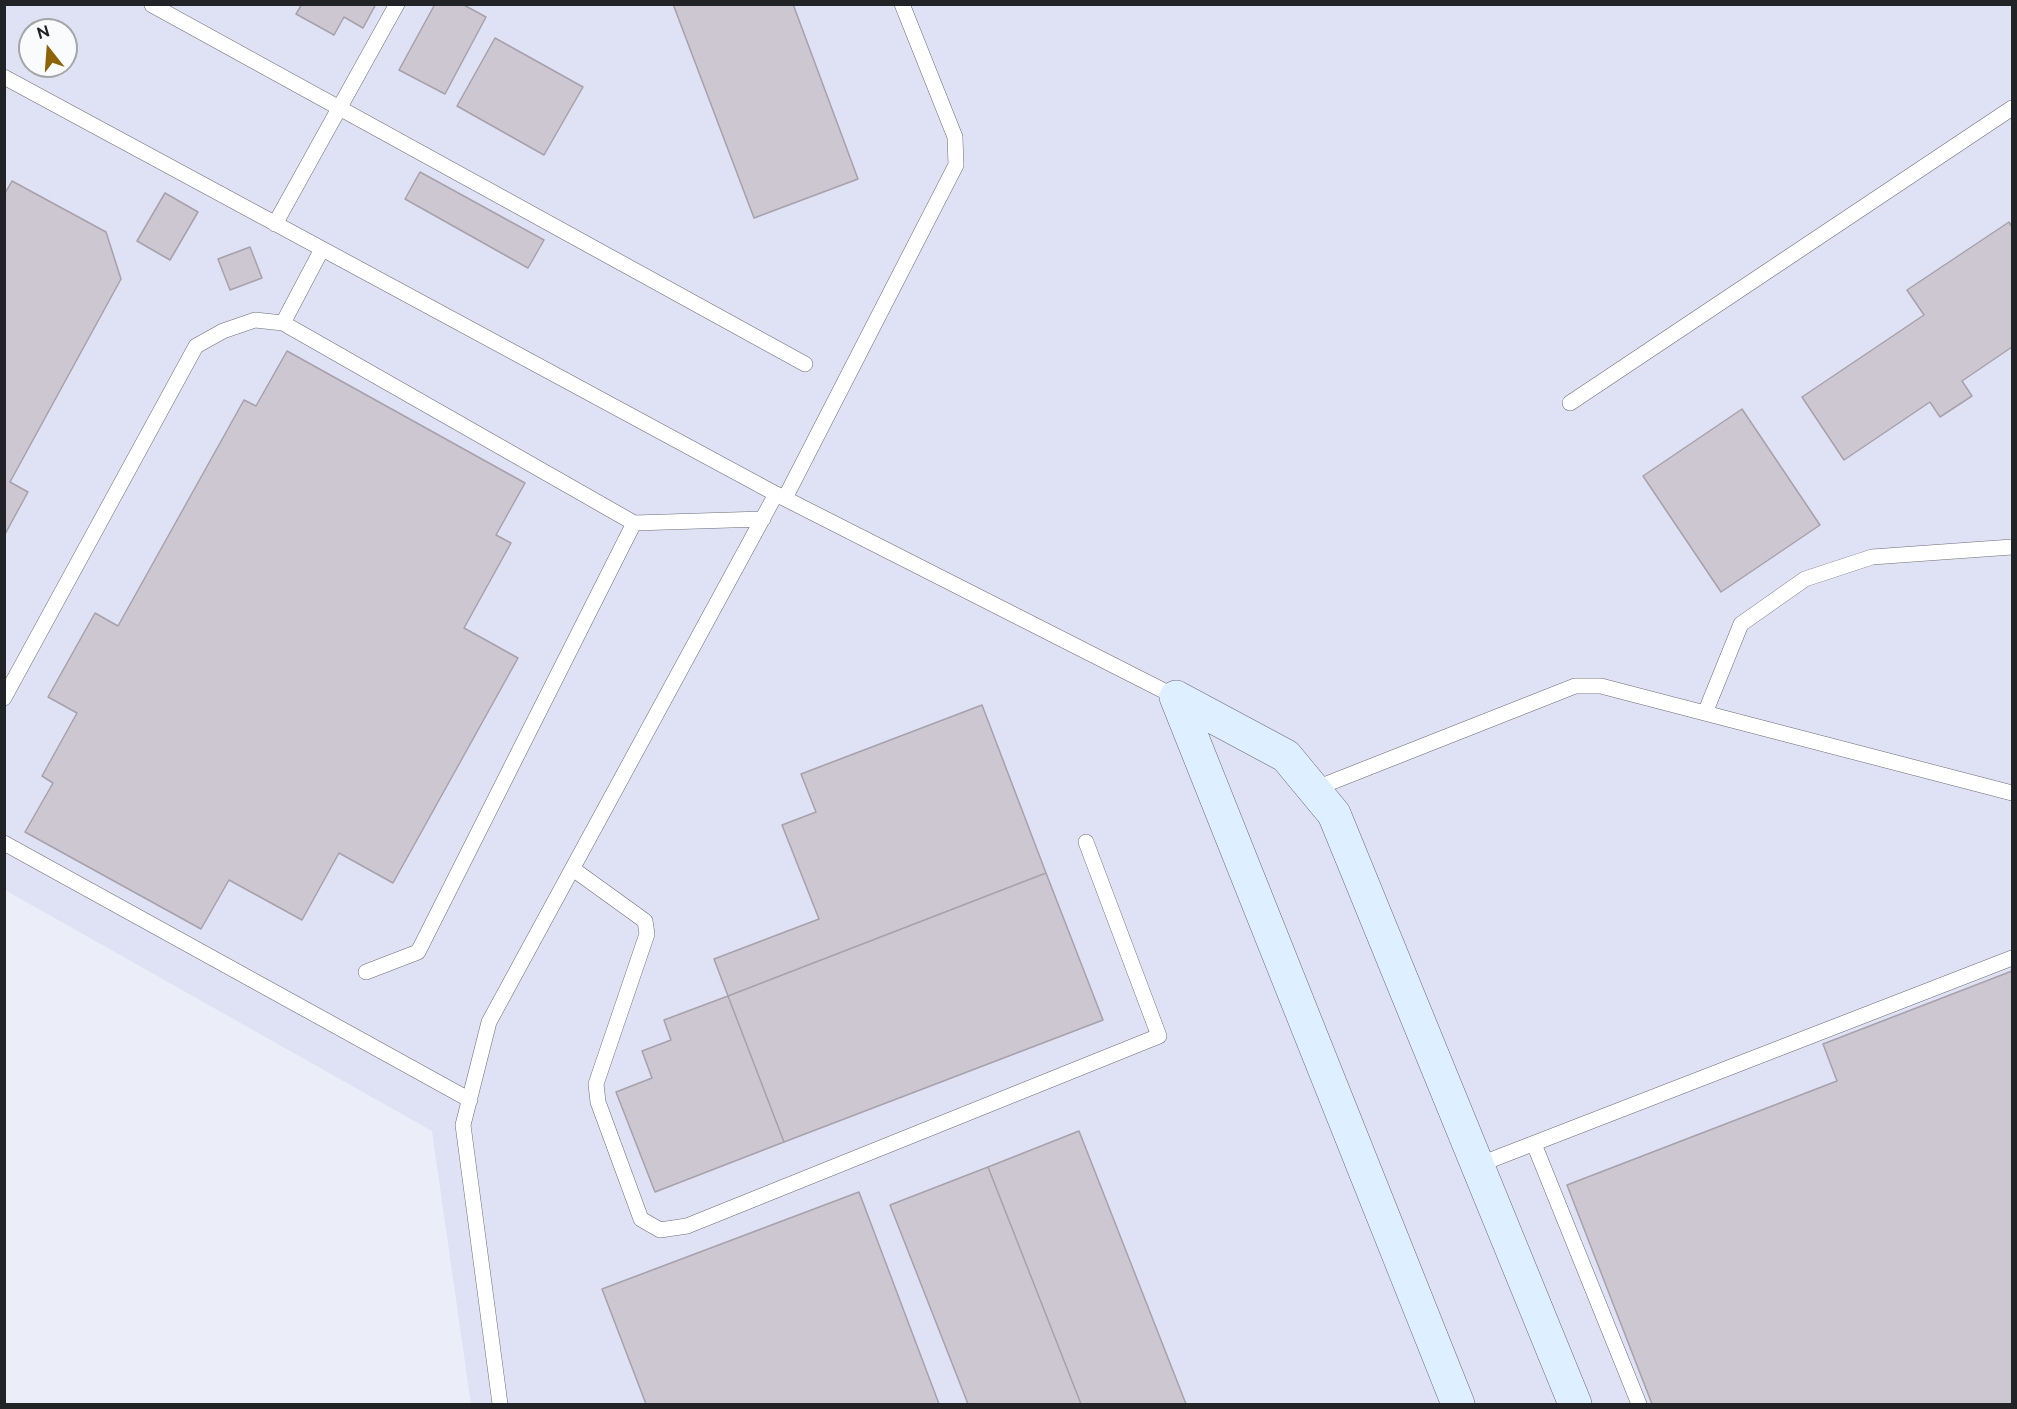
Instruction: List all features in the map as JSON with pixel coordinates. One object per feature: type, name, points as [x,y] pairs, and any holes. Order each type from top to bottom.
[{"type":"street","points":[[1176,697],[1286,756],[1334,814],[1575,1404]]},
{"type":"street","points":[[1176,697],[1458,1404]]},
{"type":"lane","points":[[275,224],[397,4]]},
{"type":"lane","points":[[500,1404],[463,1125],[489,1022],[763,519],[781,496],[956,165],[955,137],[902,4]]},
{"type":"lane","points":[[152,5],[805,364]]},
{"type":"lane","points":[[4,77],[781,496],[1176,697]]},
{"type":"lane","points":[[1570,403],[2013,108]]},
{"type":"lane","points":[[283,323],[322,249]]},
{"type":"lane","points":[[4,698],[196,346],[223,331],[255,320],[283,323],[634,523],[763,519]]},
{"type":"lane","points":[[366,972],[418,952],[634,523]]},
{"type":"lane","points":[[1705,713],[1741,624],[1805,579],[1872,557],[2013,546]]},
{"type":"lane","points":[[1314,789],[1575,686],[1601,686],[2013,793]]},
{"type":"lane","points":[[573,869],[645,921],[647,934],[596,1084],[598,1102],[641,1219],[660,1230],[687,1226],[1159,1036],[1086,842]]},
{"type":"lane","points":[[4,843],[470,1100]]},
{"type":"lane","points":[[1478,1165],[2013,958]]},
{"type":"lane","points":[[1534,1143],[1639,1404]]},
{"type":"shaded area","points":[[5,5],[2012,5],[2012,1404],[471,1404],[432,1131],[5,890]]},
{"type":"building","points":[[302,4],[376,4],[363,28],[344,17],[334,35],[296,14]]},
{"type":"building","points":[[435,4],[462,4],[486,17],[445,94],[399,70]]},
{"type":"building","points":[[673,4],[793,4],[858,179],[754,218]]},
{"type":"building","points":[[495,38],[583,87],[544,155],[457,106]]},
{"type":"building","points":[[420,172],[544,240],[528,268],[405,199]]},
{"type":"building","points":[[12,181],[106,232],[121,279],[10,482],[28,492],[4,536],[4,195]]},
{"type":"building","points":[[165,193],[198,212],[170,260],[137,241]]},
{"type":"building","points":[[2009,222],[2012,227],[2012,347],[1962,381],[1972,396],[1940,417],[1930,402],[1844,460],[1802,397],[1924,315],[1907,290]]},
{"type":"building","points":[[250,247],[262,278],[230,290],[218,259]]},
{"type":"building","points":[[287,351],[525,483],[496,535],[511,543],[464,628],[518,658],[393,883],[339,853],[302,920],[229,880],[201,929],[25,832],[53,783],[42,776],[77,713],[48,697],[95,613],[118,626],[244,400],[256,406]]},
{"type":"building","points":[[1742,409],[1820,525],[1721,592],[1643,476]]},
{"type":"building","points":[[982,705],[1046,873],[728,996],[714,959],[819,919],[782,825],[816,812],[801,774]]},
{"type":"building","points":[[1046,873],[1103,1020],[784,1142],[728,996]]},
{"type":"building","points":[[2012,971],[2012,1404],[1652,1404],[1567,1185],[1837,1081],[1823,1044]]},
{"type":"building","points":[[728,996],[784,1142],[655,1192],[616,1092],[652,1078],[642,1051],[671,1040],[664,1020]]},
{"type":"building","points":[[1079,1131],[1186,1404],[1081,1404],[988,1167]]},
{"type":"building","points":[[988,1167],[1081,1404],[968,1404],[890,1205]]},
{"type":"building","points":[[859,1192],[939,1404],[646,1404],[602,1289]]}]
